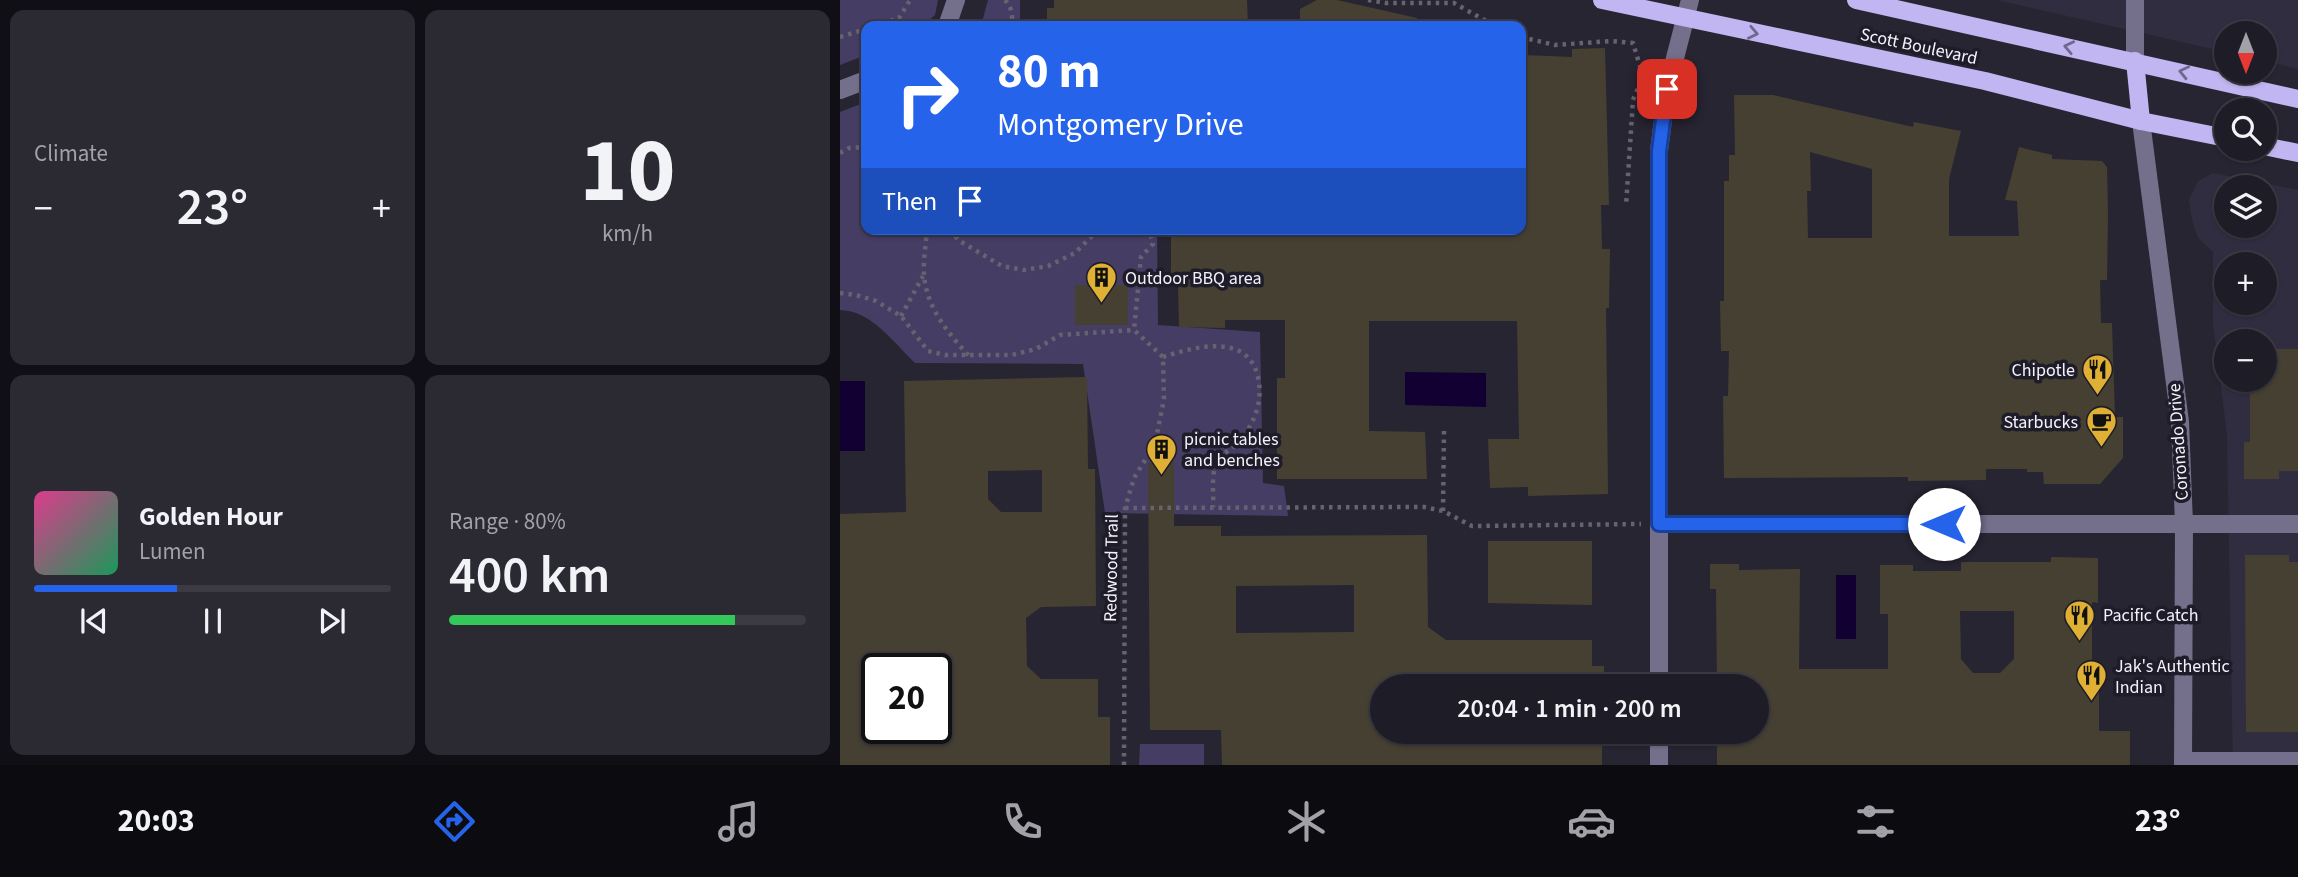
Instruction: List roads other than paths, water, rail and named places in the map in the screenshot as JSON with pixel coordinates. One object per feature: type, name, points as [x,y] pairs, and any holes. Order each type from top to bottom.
[{"type":"main road","name":"Scott Boulevard","points":[[1602,0],[1985,82],[2141,121],[2214,136]]},
{"type":"main road","name":"Scott Boulevard","points":[[1856,0],[2298,99]]},
{"type":"main road","points":[[2135,61],[2141,121]]},
{"type":"main road","points":[[2277,149],[2298,153]]},
{"type":"street","points":[[949,21],[956,0]]},
{"type":"street","points":[[1659,674],[1659,151],[1667,89],[1690,0]]},
{"type":"street","points":[[2135,0],[2135,61]]},
{"type":"street","points":[[840,90],[861,82]]},
{"type":"street","name":"Coronado Drive","points":[[2141,121],[2180,422],[2183,524],[2183,763]]},
{"type":"street","points":[[1659,524],[2298,524]]},
{"type":"street","points":[[1659,744],[1659,765]]},
{"type":"street","points":[[2183,763],[2298,761]]},
{"type":"place","name":"Outdoor BBQ area","points":[[1102,305]]},
{"type":"place","name":"Chipotle","points":[[2098,397]]},
{"type":"place","name":"Starbucks","points":[[2101,449]]},
{"type":"place","name":"picnic tables and benches","points":[[1161,476]]},
{"type":"place","name":"Pacific Catch","points":[[2080,642]]},
{"type":"place","name":"Jak's Authentic Indian","points":[[2092,703]]}]
